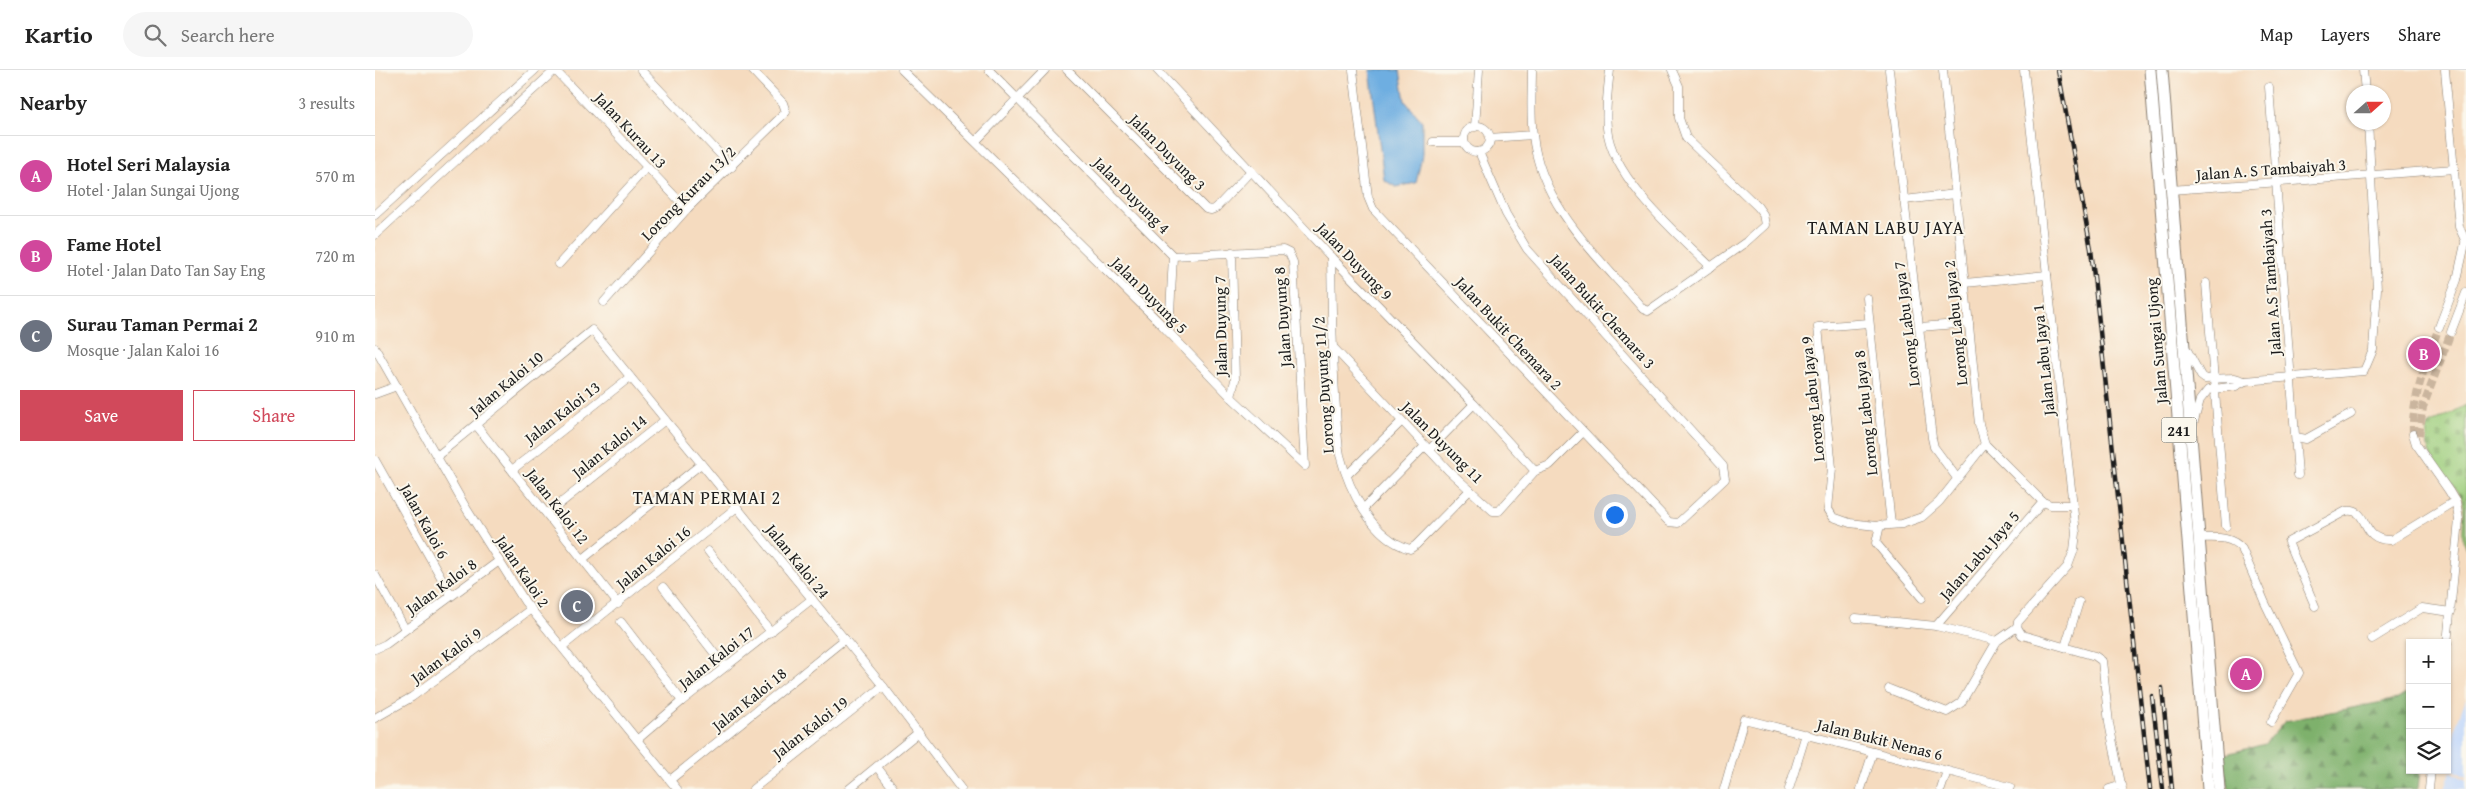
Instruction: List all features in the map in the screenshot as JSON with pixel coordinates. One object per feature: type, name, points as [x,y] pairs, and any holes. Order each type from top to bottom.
[{"type":"highway","name":"Jalan Sungai Ujong","points":[[2150,70],[2208,789]]},
{"type":"highway","name":"Jalan Sungai Ujong","points":[[2162,70],[2219,789]]},
{"type":"street","points":[[375,215],[535,70]]},
{"type":"street","points":[[375,235],[555,70]]},
{"type":"street","name":"Jalan Kurau 13","points":[[555,70],[687,209]]},
{"type":"street","points":[[641,70],[732,167]]},
{"type":"street","name":"Lorong Kurau 13/2","points":[[604,302],[687,209],[786,112],[783,103],[751,70]]},
{"type":"street","name":"Jalan Duyung 5","points":[[902,70],[1169,332],[1231,398],[1305,466]]},
{"type":"street","name":"Jalan Duyung 4","points":[[989,70],[1173,256],[1169,332]]},
{"type":"street","points":[[975,142],[1045,70]]},
{"type":"street","name":"Jalan Duyung 3","points":[[1067,70],[1206,209],[1216,208],[1251,171]]},
{"type":"street","name":"Jalan Duyung 9","points":[[1157,70],[1331,257],[1474,404],[1535,471]]},
{"type":"street","name":"Jalan Bukit Chemara 2","points":[[1353,70],[1370,203],[1669,522],[1674,524],[1701,501],[1726,475]]},
{"type":"street","points":[[1475,127],[1479,70]]},
{"type":"street","points":[[1532,70],[1533,135],[1539,165],[1550,193],[1569,222],[1643,309],[1648,311],[1746,242],[1765,225],[1763,214],[1687,138],[1679,118],[1679,86],[1672,70]]},
{"type":"street","points":[[1610,70],[1607,128],[1612,150],[1643,198],[1711,266]]},
{"type":"street","name":"Lorong Labu Jaya 7","points":[[1889,70],[1934,447],[1957,478]]},
{"type":"street","name":"Lorong Labu Jaya 2","points":[[1943,70],[1979,424],[1985,444]]},
{"type":"street","name":"Jalan Labu Jaya 1","points":[[1997,641],[2017,627],[2018,622],[2068,566],[2074,550],[2075,533],[2024,70]]},
{"type":"street","points":[[2363,70],[2364,85]]},
{"type":"street","points":[[2445,70],[2459,226],[2466,242]]},
{"type":"street","name":"Jalan A.S Tambaiyah 3","points":[[2269,86],[2298,475]]},
{"type":"street","points":[[1475,127],[1483,128],[1489,138],[1486,148],[1479,152],[1468,149],[1464,142],[1468,130],[1475,127]]},
{"type":"street","points":[[2190,434],[2203,394],[2213,388],[2236,386],[2245,382],[2364,371],[2373,350],[2377,289],[2372,175],[2368,130]]},
{"type":"street","points":[[1489,138],[1533,135]]},
{"type":"street","points":[[1433,142],[1464,142]]},
{"type":"street","name":"Jalan Bukit Chemara 3","points":[[1479,152],[1506,214],[1527,249],[1674,410],[1723,466],[1726,475]]},
{"type":"street","points":[[559,264],[647,167]]},
{"type":"street","name":"Jalan A. S Tambaiyah 3","points":[[2171,190],[2454,169]]},
{"type":"street","points":[[1904,200],[1956,194]]},
{"type":"street","points":[[2439,327],[2457,280],[2466,238]]},
{"type":"street","name":"Jalan Duyung 8","points":[[1173,256],[1283,250],[1291,257],[1305,466]]},
{"type":"street","name":"Jalan Duyung 7","points":[[1231,398],[1235,380],[1232,252]]},
{"type":"street","name":"Lorong Duyung 11/2","points":[[1331,257],[1333,347],[1340,453],[1350,485],[1373,523],[1384,534],[1410,549],[1417,545],[1470,490]]},
{"type":"street","points":[[1965,283],[2047,275]]},
{"type":"street","points":[[2206,284],[2213,388],[2227,526]]},
{"type":"street","points":[[2451,332],[2466,293]]},
{"type":"street","name":"Lorong Labu Jaya 8","points":[[1867,298],[1891,524]]},
{"type":"street","name":"Lorong Labu Jaya 9","points":[[1869,323],[1818,327],[1832,468],[1828,509],[1833,517],[1850,523],[1880,525]]},
{"type":"street","points":[[1920,327],[1969,323]]},
{"type":"street","name":"Jalan Kaloi 24","points":[[591,330],[883,686],[961,789]]},
{"type":"street","name":"Jalan Kaloi 10","points":[[437,456],[591,330]]},
{"type":"street","points":[[2183,342],[2197,371],[2205,379],[2235,378],[2245,382]]},
{"type":"street","name":"Jalan Duyung 11","points":[[1333,347],[1427,448],[1470,490],[1496,512],[1535,471]]},
{"type":"street","name":"Jalan Kaloi 2","points":[[375,348],[499,561],[531,609],[563,646],[677,789]]},
{"type":"street","name":"Jalan Kaloi 13","points":[[512,470],[629,376]]},
{"type":"street","points":[[375,394],[397,386]]},
{"type":"street","points":[[1364,508],[1474,404]]},
{"type":"street","points":[[2295,437],[2306,439],[2351,414]]},
{"type":"street","name":"Jalan Kaloi 14","points":[[547,514],[665,420]]},
{"type":"street","points":[[1347,474],[1402,421]]},
{"type":"street","name":"Jalan Kaloi 12","points":[[476,425],[618,604]]},
{"type":"street","points":[[1535,471],[1550,465],[1583,432]]},
{"type":"street","points":[[2416,435],[2420,451],[2455,501],[2459,520],[2448,639]]},
{"type":"street","points":[[1922,598],[1876,543],[1880,525],[1903,524],[1922,517],[1939,502],[1985,444],[2043,502],[2051,505],[2072,505]]},
{"type":"street","name":"Jalan Kaloi 6","points":[[375,460],[451,595]]},
{"type":"street","points":[[583,559],[701,464]]},
{"type":"street","points":[[2315,606],[2288,542],[2353,510],[2359,513],[2372,536],[2380,541],[2391,540],[2455,501]]},
{"type":"street","name":"Jalan Labu Jaya 5","points":[[1937,626],[2043,502]]},
{"type":"street","name":"Jalan Kaloi 16","points":[[563,646],[618,604],[737,507]]},
{"type":"street","points":[[2198,538],[2229,540],[2237,542],[2242,548],[2265,604],[2299,672],[2271,722]]},
{"type":"street","points":[[708,551],[771,632]]},
{"type":"street","name":"Jalan Kaloi 8","points":[[375,649],[499,561]]},
{"type":"street","points":[[375,575],[405,629]]},
{"type":"street","points":[[663,587],[725,667]]},
{"type":"street","name":"Jalan Kaloi 17","points":[[638,739],[682,701],[811,599]]},
{"type":"street","points":[[2065,647],[2079,602]]},
{"type":"street","points":[[2372,639],[2422,608],[2451,612]]},
{"type":"street","name":"Jalan Kaloi 9","points":[[375,718],[413,696],[531,609]]},
{"type":"street","points":[[1856,618],[1937,626],[1997,641],[1961,704],[1953,710],[1947,712],[1889,690]]},
{"type":"street","points":[[621,622],[682,701]]},
{"type":"street","points":[[2017,627],[2022,634],[2095,656],[2104,665],[2109,724],[2122,787],[2109,789]]},
{"type":"street","name":"Jalan Kaloi 18","points":[[670,780],[845,640]]},
{"type":"street","name":"Jalan Kaloi 19","points":[[753,789],[883,686]]},
{"type":"street","name":"Jalan Bukit Nenas 6","points":[[1724,789],[1744,719],[1947,770],[2009,788]]},
{"type":"street","points":[[849,789],[919,732]]},
{"type":"street","points":[[1789,789],[1806,734]]},
{"type":"street","points":[[1861,789],[1873,752]]},
{"type":"street","points":[[877,767],[894,789]]},
{"type":"street","points":[[1941,789],[1947,770]]},
{"type":"street","points":[[2429,789],[2431,774]]},
{"type":"shaded area","points":[[2466,698],[2466,777],[2452,769],[2455,749],[2453,743],[2455,728]]},
{"type":"shaded area","points":[[2451,771],[2466,780],[2466,789],[2445,789]]},
{"type":"green space","points":[[2466,405],[2466,550],[2463,539],[2463,501],[2458,491],[2432,459],[2428,450],[2427,439],[2428,426]]},
{"type":"green space","points":[[2406,694],[2406,774],[2420,774],[2418,789],[2229,789],[2222,755],[2265,744],[2285,721],[2398,699]]},
{"type":"water","points":[[1370,70],[1400,70],[1405,101],[1422,121],[1422,156],[1416,183],[1396,187],[1384,180]]},
{"type":"tunnel","points":[[2413,434],[2417,394],[2439,327]]},
{"type":"tunnel","points":[[2419,435],[2423,407],[2451,332]]},
{"type":"railway","points":[[2058,70],[2091,249],[2150,789]]},
{"type":"railway","points":[[2162,688],[2172,789]]},
{"type":"railway","points":[[2152,696],[2163,789]]},
{"type":"place","name":"Fame Hotel","points":[[2424,354]]},
{"type":"place","name":"Surau Taman Permai 2","points":[[577,606]]},
{"type":"place","name":"Hotel Seri Malaysia","points":[[2246,674]]},
{"type":"district","name":"TAMAN LABU JAYA","points":[[1886,227]]},
{"type":"district","name":"TAMAN PERMAI 2","points":[[707,497]]}]
